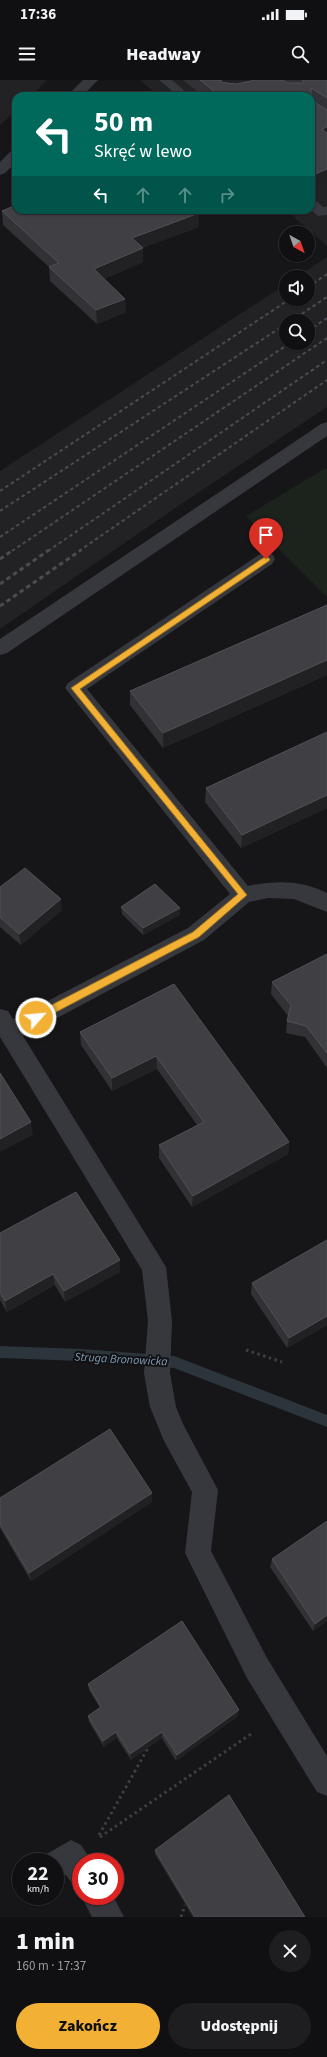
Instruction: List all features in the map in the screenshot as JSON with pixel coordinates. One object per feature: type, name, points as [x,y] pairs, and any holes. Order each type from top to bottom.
[{"type":"street","points":[[78,92],[91,80]]},
{"type":"street","points":[[0,170],[12,158]]},
{"type":"street","points":[[0,648],[327,428]]},
{"type":"street","points":[[243,895],[75,688],[266,559]]},
{"type":"street","points":[[327,903],[316,897],[294,891],[268,890],[243,895],[196,934],[4,1025],[154,1267],[160,1321],[157,1373],[163,1407],[173,1432],[205,1490],[198,1553],[257,1668],[327,1782]]},
{"type":"street","points":[[64,1859],[71,1855],[72,1857]]},
{"type":"street","points":[[101,1905],[108,1917]]},
{"type":"lane","points":[[165,80],[180,92]]},
{"type":"lane","points":[[315,207],[322,213],[327,210]]},
{"type":"path","points":[[246,1350],[282,1362]]},
{"type":"path","points":[[148,1748],[96,1839],[251,1734]]},
{"type":"path","points":[[181,1917],[185,1905]]},
{"type":"shaded area","points":[[0,80],[47,80],[35,92],[12,92],[12,114],[0,125]]},
{"type":"shaded area","points":[[140,80],[327,80],[327,246],[315,235],[315,226],[304,226],[291,214],[315,214],[315,92],[154,92]]},
{"type":"shaded area","points":[[327,257],[327,407],[184,502],[0,629],[0,471],[279,289],[279,306],[315,306],[315,270],[308,270]]},
{"type":"shaded area","points":[[324,469],[327,469],[327,597],[246,516]]},
{"type":"building","points":[[200,80],[222,80],[220,82],[236,84],[253,80],[283,80],[287,83],[303,83],[302,80],[327,80],[327,98],[311,88],[311,92],[215,92]]},
{"type":"building","points":[[315,102],[327,110],[327,127],[322,129],[327,133],[327,169],[315,174]]},
{"type":"building","points":[[12,207],[12,214],[196,214],[132,238],[143,248],[94,269],[125,299],[96,310],[49,267],[59,263],[2,211]]},
{"type":"building","points":[[327,605],[327,660],[163,733],[130,691]]},
{"type":"building","points":[[327,732],[327,795],[242,835],[206,788]]},
{"type":"building","points":[[25,868],[61,899],[19,934],[0,917],[0,887]]},
{"type":"building","points":[[155,884],[180,908],[143,928],[121,907]]},
{"type":"building","points":[[327,954],[327,1053],[306,1026],[287,1021],[291,1005],[272,982]]},
{"type":"building","points":[[174,984],[289,1142],[193,1196],[159,1145],[204,1122],[156,1056],[112,1078],[80,1032]]},
{"type":"building","points":[[0,1073],[31,1122],[0,1139]]},
{"type":"building","points":[[76,1192],[120,1260],[64,1291],[53,1274],[5,1301],[0,1292],[0,1233]]},
{"type":"building","points":[[327,1240],[327,1316],[289,1338],[252,1283]]},
{"type":"building","points":[[110,1429],[152,1493],[29,1573],[0,1524],[0,1498]]},
{"type":"building","points":[[327,1521],[327,1615],[315,1624],[272,1559]]},
{"type":"building","points":[[182,1621],[239,1710],[177,1755],[162,1732],[130,1754],[116,1732],[103,1741],[88,1716],[101,1707],[88,1684]]},
{"type":"building","points":[[229,1795],[305,1917],[195,1917],[155,1850]]},
{"type":"waterway","name":"Struga Bronowicka","points":[[0,1352],[81,1355],[174,1362],[327,1421]]},
{"type":"railway","points":[[315,282],[327,274]]},
{"type":"railway","points":[[302,314],[327,297]]},
{"type":"railway","points":[[0,491],[279,306]]},
{"type":"railway","points":[[315,326],[327,318]]},
{"type":"railway","points":[[0,511],[279,329]]},
{"type":"railway","points":[[12,551],[327,338]]},
{"type":"railway","points":[[0,537],[280,350]]},
{"type":"railway","points":[[48,551],[327,360]]},
{"type":"railway","points":[[79,551],[327,380]]},
{"type":"railway","points":[[0,559],[13,550]]},
{"type":"railway","points":[[0,584],[49,550]]},
{"type":"railway","points":[[0,606],[81,550]]},
{"type":"route","points":[[36,1018],[196,934],[243,895],[75,688],[266,559]]}]
